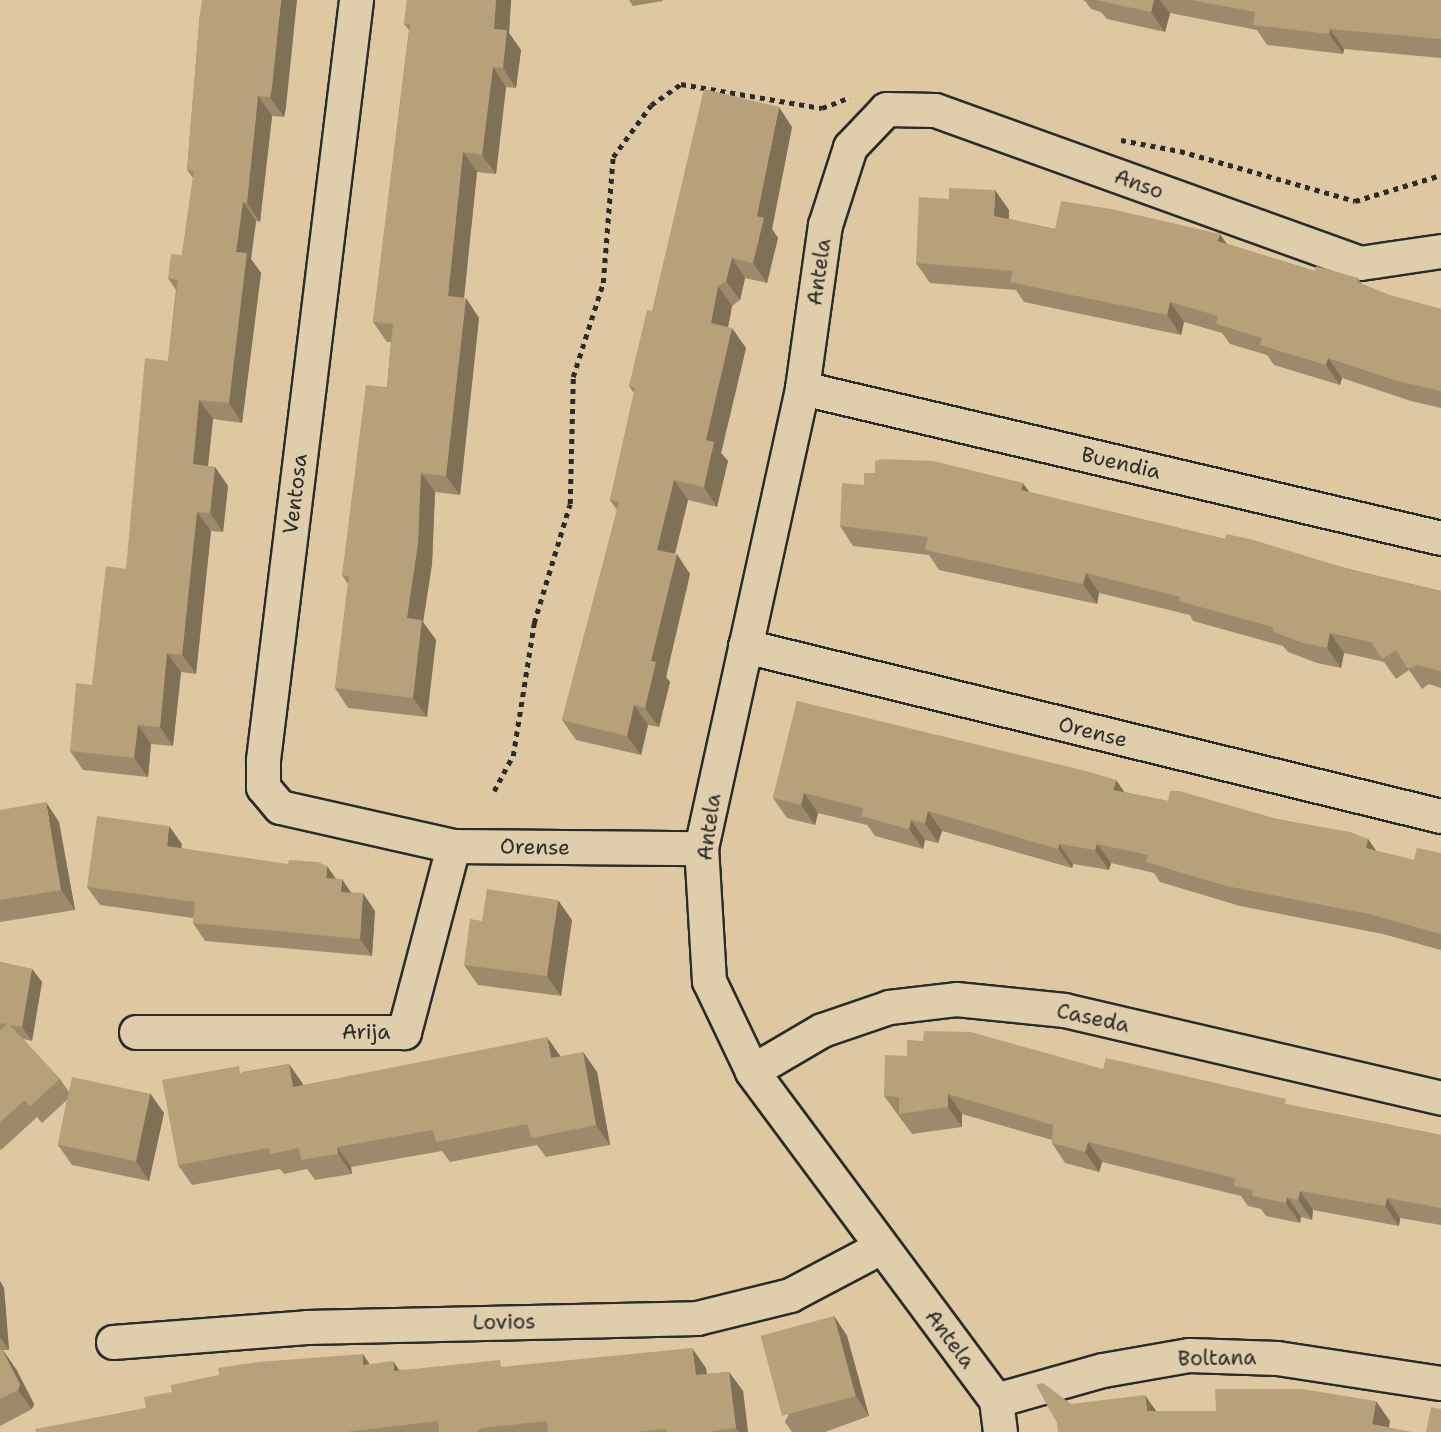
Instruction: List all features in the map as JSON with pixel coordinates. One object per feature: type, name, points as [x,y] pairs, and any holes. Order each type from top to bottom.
[{"type":"street","name":"Ventosa","points":[[356,0],[263,760],[263,787],[279,807],[453,846]]},
{"type":"street","name":"Anso","points":[[850,147],[886,109],[935,110],[1360,263],[1441,251]]},
{"type":"street","name":"Antela","points":[[850,147],[825,225],[802,388],[701,848],[709,981],[752,1071],[881,1247],[998,1416]]},
{"type":"street","name":"Buendia","points":[[802,388],[1441,538]]},
{"type":"street","name":"Orense","points":[[745,646],[1441,816]]},
{"type":"street","name":"Orense","points":[[453,846],[701,848]]},
{"type":"street","name":"Arija","points":[[136,1032],[404,1032],[453,846]]},
{"type":"street","name":"Caseda","points":[[752,1071],[821,1030],[889,1007],[957,999],[1063,1010],[1441,1098]]},
{"type":"street","name":"Lovios","points":[[113,1342],[306,1328],[697,1318],[790,1295],[881,1247]]},
{"type":"street","name":"Boltana","points":[[998,1416],[1103,1370],[1189,1355],[1277,1358],[1441,1383]]},
{"type":"building","points":[[202,0],[281,0],[272,88],[270,97],[258,96],[247,203],[243,202],[236,252],[247,253],[229,403],[199,400],[193,464],[215,467],[210,513],[197,512],[182,655],[167,653],[160,727],[138,725],[134,758],[70,751],[76,683],[92,685],[106,566],[126,569],[145,358],[168,361],[178,280],[168,278],[171,254],[182,255],[194,171],[187,170]]},
{"type":"building","points":[[407,0],[496,0],[494,29],[507,30],[503,68],[493,67],[482,155],[463,152],[448,296],[466,298],[446,476],[421,473],[418,544],[407,618],[422,620],[413,698],[335,688],[349,576],[342,575],[366,385],[387,387],[393,324],[373,322],[410,24],[404,24]]},
{"type":"building","points":[[1096,0],[1154,0],[1151,12]]},
{"type":"building","points":[[1191,0],[1441,0],[1441,39],[1330,29],[1329,34],[1253,25],[1255,12]]},
{"type":"building","points":[[704,89],[779,107],[757,216],[764,218],[753,263],[732,258],[726,281],[718,286],[711,323],[732,328],[706,440],[714,442],[704,487],[674,480],[657,550],[677,554],[651,661],[656,662],[645,708],[634,705],[627,736],[562,720],[619,502],[610,500],[635,388],[629,386],[647,310],[652,311]]},
{"type":"building","points":[[949,188],[995,190],[994,216],[1055,229],[1061,201],[1111,209],[1220,234],[1217,241],[1315,271],[1316,266],[1358,278],[1357,282],[1389,295],[1441,309],[1441,391],[1397,381],[1328,358],[1326,365],[1260,345],[1262,338],[1216,324],[1218,316],[1170,302],[1167,315],[1010,282],[1013,271],[916,263],[919,197],[949,199]]},
{"type":"building","points":[[875,461],[933,461],[1023,483],[1021,490],[1225,539],[1226,534],[1250,539],[1352,570],[1441,591],[1441,671],[1416,665],[1408,669],[1396,650],[1382,659],[1371,642],[1330,633],[1327,648],[1303,643],[1274,632],[1272,627],[1179,601],[1180,597],[1086,573],[1083,584],[925,550],[928,537],[840,526],[842,483],[864,485],[864,473],[875,473]]},
{"type":"building","points":[[797,701],[1090,772],[1116,780],[1113,790],[1168,801],[1170,791],[1179,791],[1277,819],[1350,832],[1368,839],[1366,848],[1414,860],[1417,848],[1441,853],[1441,934],[1369,914],[1226,886],[1146,862],[1148,855],[1097,844],[1095,850],[1059,844],[1058,849],[928,811],[925,823],[911,820],[909,829],[861,816],[863,808],[804,793],[801,805],[773,798]]},
{"type":"building","points":[[46,802],[61,890],[0,900],[0,810]]},
{"type":"building","points":[[97,816],[169,826],[167,846],[288,864],[289,860],[318,862],[327,866],[326,878],[342,879],[341,892],[363,893],[360,939],[193,923],[195,902],[87,887]]},
{"type":"building","points":[[487,889],[558,900],[547,976],[464,965],[470,919],[482,921]]},
{"type":"building","points":[[0,962],[32,969],[22,1027],[0,1023]]},
{"type":"building","points":[[8,1023],[60,1079],[30,1106],[25,1100],[0,1122],[0,1030]]},
{"type":"building","points":[[924,1031],[971,1032],[1103,1069],[1106,1058],[1286,1099],[1285,1104],[1441,1135],[1441,1208],[1387,1198],[1385,1206],[1300,1191],[1298,1200],[1287,1197],[1286,1203],[1252,1196],[1253,1190],[1234,1186],[1235,1178],[1088,1142],[1085,1152],[1052,1143],[1053,1125],[948,1094],[948,1107],[899,1114],[899,1097],[884,1096],[885,1055],[907,1056],[907,1040],[923,1041]]},
{"type":"building","points":[[547,1037],[551,1058],[583,1052],[596,1125],[532,1138],[527,1124],[436,1142],[433,1130],[337,1147],[338,1154],[301,1160],[299,1148],[270,1154],[269,1148],[178,1165],[162,1080],[239,1066],[240,1073],[289,1064],[293,1087]]},
{"type":"building","points":[[72,1077],[150,1094],[136,1161],[58,1144]]},
{"type":"building","points":[[834,1316],[855,1396],[782,1416],[761,1336]]},
{"type":"building","points":[[692,1348],[696,1375],[729,1372],[736,1428],[707,1432],[667,1432],[666,1429],[636,1432],[548,1432],[547,1421],[481,1428],[477,1432],[439,1432],[438,1421],[346,1432],[36,1432],[35,1429],[146,1408],[144,1397],[172,1392],[171,1385],[219,1375],[218,1368],[258,1362],[363,1354],[363,1365],[393,1361],[394,1371],[500,1360],[501,1367]]},
{"type":"building","points":[[2,1349],[20,1384],[18,1390],[0,1399],[0,1350]]},
{"type":"building","points":[[1043,1383],[1071,1404],[1145,1395],[1147,1411],[1216,1411],[1215,1389],[1302,1389],[1376,1401],[1372,1424],[1412,1432],[1058,1432],[1057,1423],[1036,1385]]},
{"type":"building","points":[[1431,1407],[1441,1409],[1441,1432],[1426,1432]]}]
